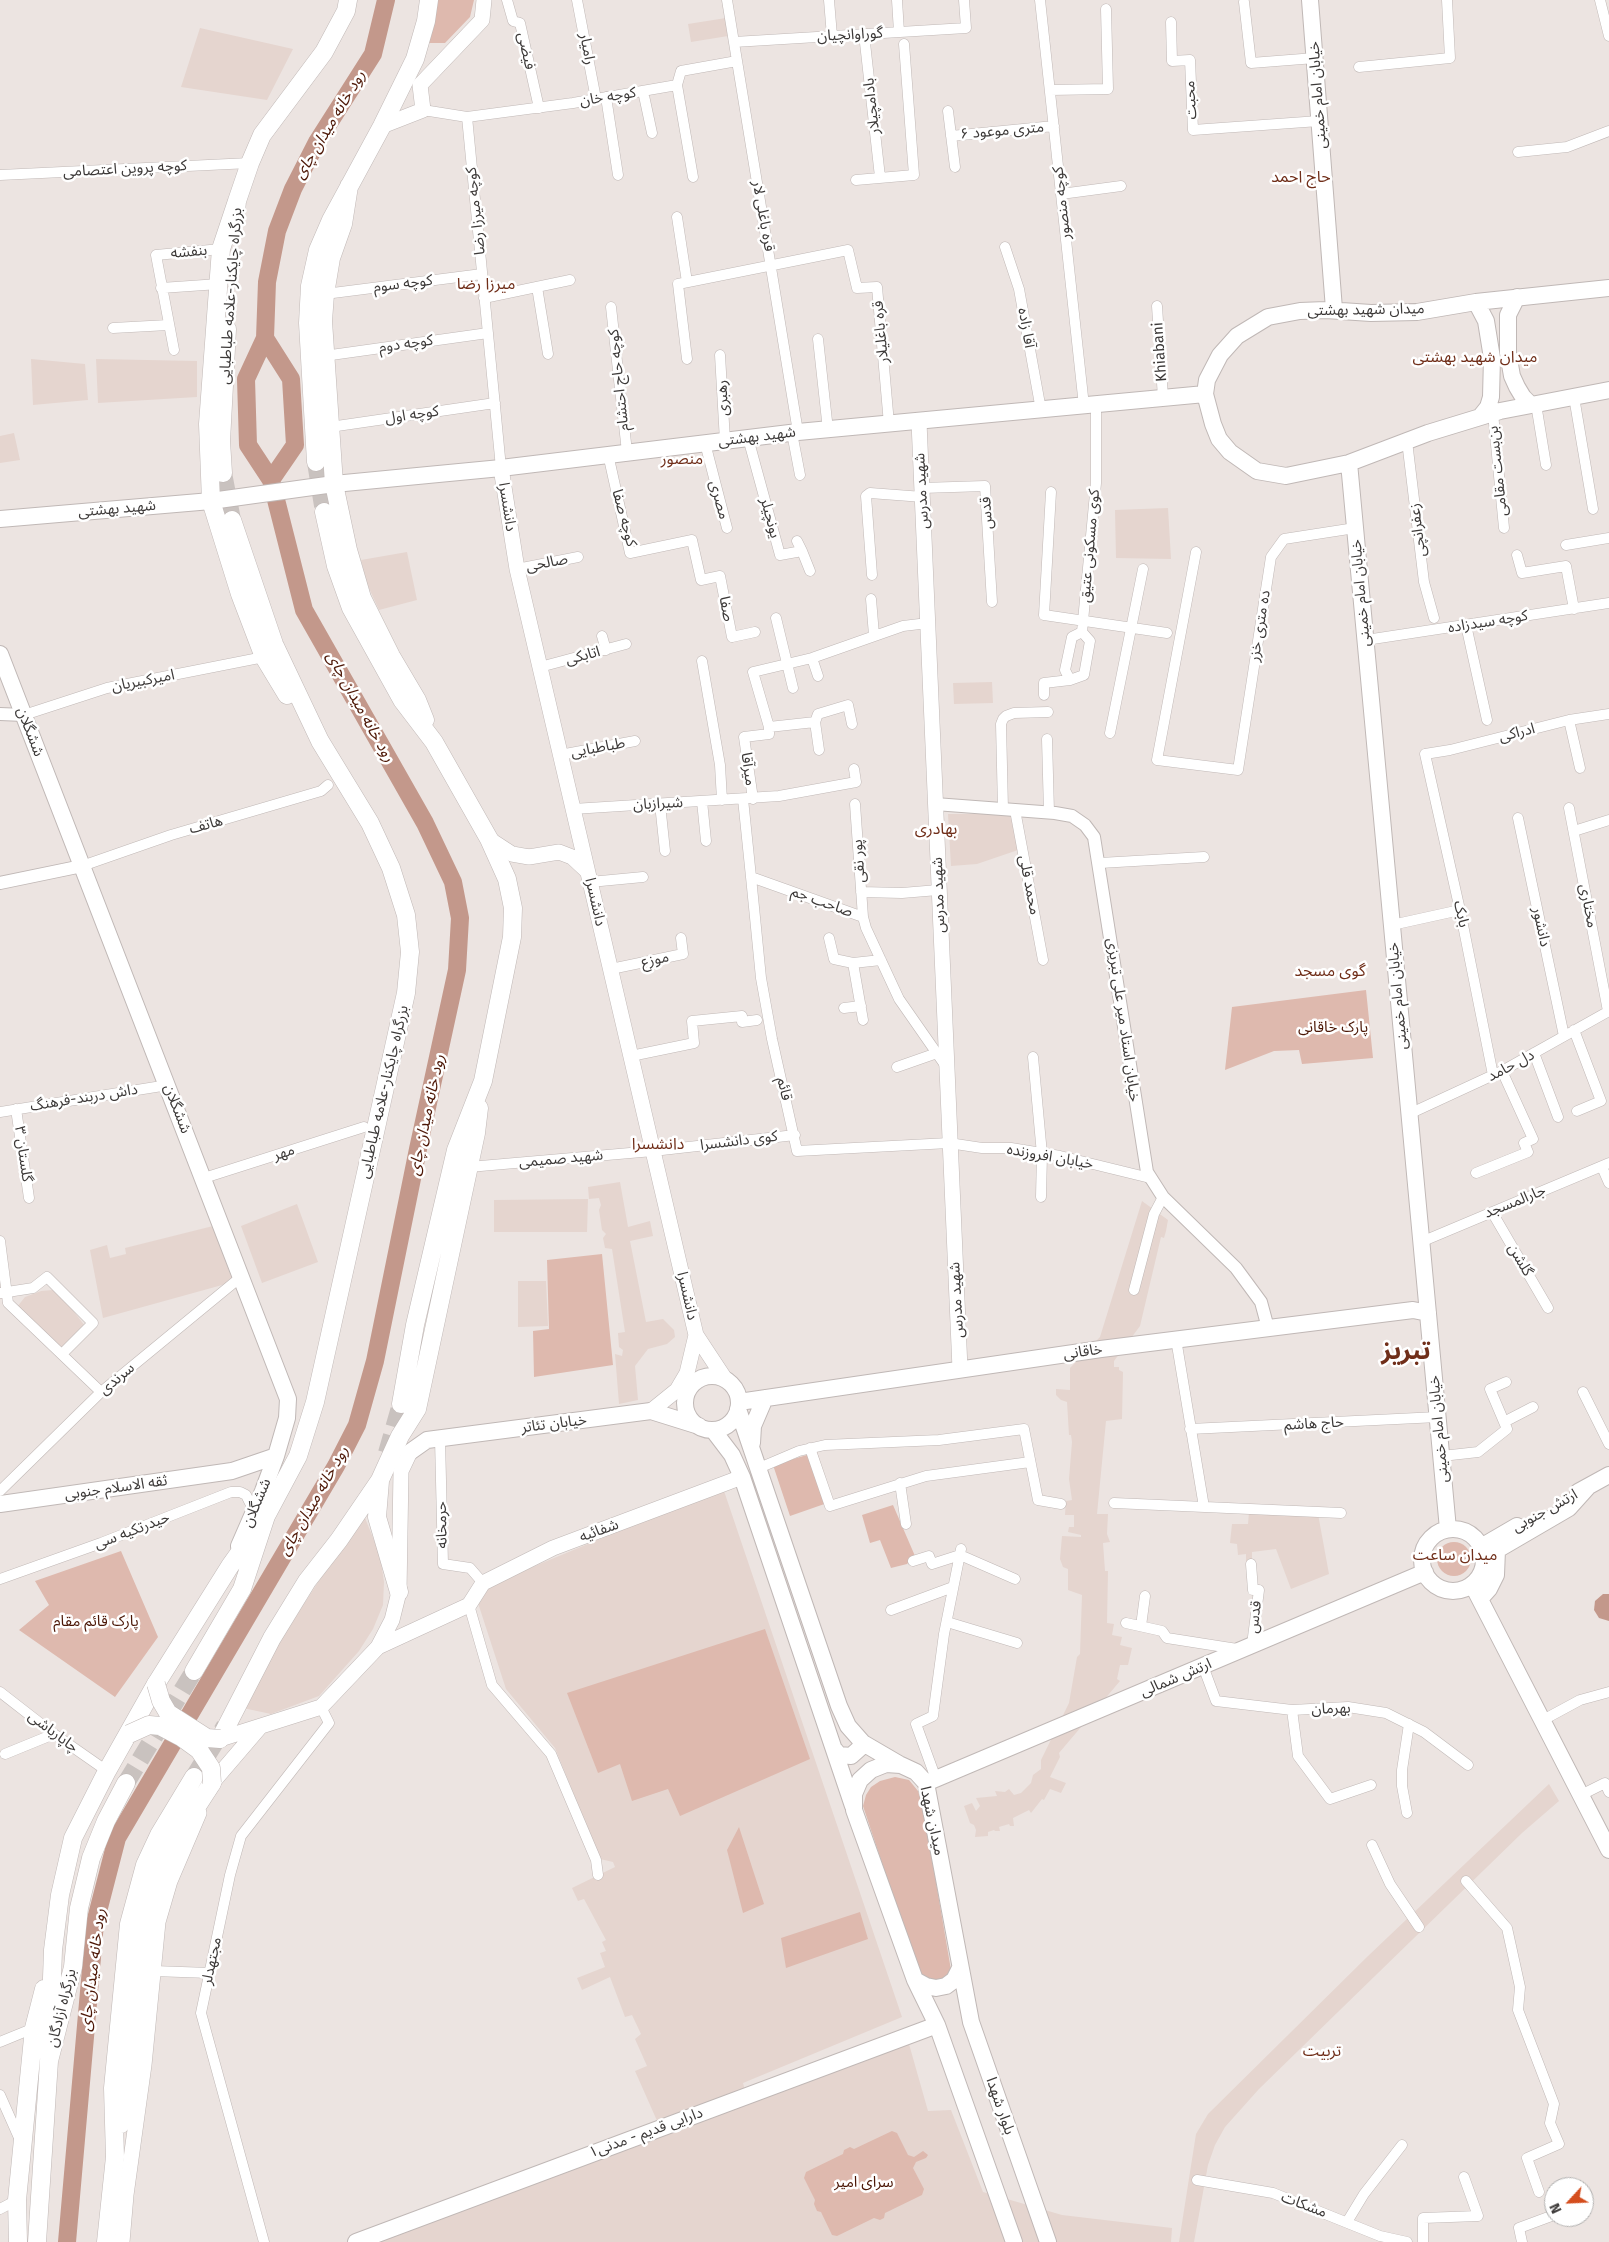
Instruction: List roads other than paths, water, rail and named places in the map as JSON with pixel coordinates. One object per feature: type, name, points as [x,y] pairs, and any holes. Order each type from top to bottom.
[{"type":"highway","name":"بزرگراه چایکنار-علامه طباطبایی","points":[[223,473],[221,441],[229,292],[237,201],[262,135],[324,52],[346,11],[348,0]]},
{"type":"highway","points":[[316,462],[308,323],[310,286],[318,250],[331,220],[382,126],[415,59],[430,0]]},
{"type":"highway","points":[[156,1684],[161,1701],[168,1712],[207,1738],[220,1739],[272,1638],[302,1589],[339,1540],[380,1480],[400,1436],[417,1410],[476,1133],[483,1081],[512,937],[513,908],[507,879],[489,839],[434,742],[417,700],[362,598],[348,550],[334,484],[324,356],[324,294],[331,258],[343,224],[349,186]]},
{"type":"highway","points":[[237,201],[221,249],[208,424],[211,500],[240,594],[264,657],[290,700],[320,740]]},
{"type":"highway","points":[[324,512],[336,566],[351,608],[402,700],[434,742]]},
{"type":"highway","name":"بزرگراه چایکنار-علامه طباطبایی","points":[[194,1671],[242,1589],[260,1514],[298,1456],[315,1402],[406,993],[410,952],[406,915],[392,868],[370,823],[320,740],[274,644],[232,520]]},
{"type":"highway","points":[[401,1404],[415,1325],[456,1150],[483,1081]]},
{"type":"highway","points":[[380,1480],[377,1517],[399,1592]]},
{"type":"highway","points":[[49,2061],[53,1950],[60,1896],[74,1838],[107,1771],[156,1684],[230,1566],[260,1514]]},
{"type":"highway","points":[[106,2242],[115,2157],[128,2094],[144,1926],[150,1899],[159,1874],[179,1834],[212,1783],[211,1768],[199,1750],[181,1737],[160,1726],[150,1725],[129,1734]]},
{"type":"highway","points":[[115,2157],[113,2088],[129,1924],[136,1892],[159,1835],[194,1777]]},
{"type":"highway","name":"بزرگراه آزادگان","points":[[37,2242],[49,2061],[73,1968],[79,1908],[91,1858],[106,1821],[126,1784]]},
{"type":"highway","points":[[18,2242],[17,2200],[34,2028],[53,1950]]},
{"type":"main road","points":[[382,126],[423,110],[420,85],[482,20],[484,0]]},
{"type":"main road","name":"خیابان امام خمینی","points":[[1310,0],[1334,309]]},
{"type":"main road","name":"میدان شهید بهشتی","points":[[1609,288],[1476,302],[1417,312],[1371,313],[1334,309],[1268,317],[1251,326],[1233,340],[1220,354],[1207,380],[1206,394],[1213,424],[1219,438],[1230,452],[1257,471],[1286,476],[1349,463],[1407,441],[1486,415],[1609,390]]},
{"type":"main road","points":[[1517,297],[1508,314],[1508,353],[1512,376],[1517,387],[1523,397],[1534,404]]},
{"type":"main road","points":[[1476,302],[1486,321],[1493,366],[1491,397],[1486,415]]},
{"type":"main road","name":"شهید بهشتى","points":[[0,519],[233,498],[308,487],[501,468],[795,432],[1206,394]]},
{"type":"main road","name":"شهید مدرس","points":[[919,422],[938,890],[941,1059],[949,1143],[960,1369]]},
{"type":"main road","name":"خیابان امام خمینی","points":[[1349,463],[1421,1242],[1420,1311],[1438,1417],[1448,1529]]},
{"type":"main road","name":"دانشسرا","points":[[501,468],[516,569],[696,1335]]},
{"type":"main road","name":"ششگلان","points":[[0,654],[288,1399],[287,1418],[260,1514]]},
{"type":"main road","points":[[489,839],[512,854],[529,857],[559,852],[572,856],[589,877]]},
{"type":"main road","name":"خاقانی","points":[[739,1405],[765,1398],[1176,1339],[1420,1311]]},
{"type":"main road","points":[[696,1335],[725,1379],[735,1388],[752,1448],[839,1706],[848,1726],[861,1742],[857,1753],[851,1756],[839,1755],[835,1750]]},
{"type":"main road","points":[[651,1411],[677,1390],[687,1373],[696,1335]]},
{"type":"main road","points":[[725,1379],[711,1375],[698,1380],[688,1390],[685,1404],[686,1410],[689,1417],[706,1428],[732,1455],[742,1477],[854,1810],[914,1980],[937,2026],[1014,2242]]},
{"type":"main road","points":[[752,1448],[753,1426],[765,1398]]},
{"type":"main road","points":[[706,1428],[726,1426],[736,1415],[739,1405]]},
{"type":"main road","name":"خیابان تئاتر","points":[[410,1452],[427,1440],[651,1411],[706,1428]]},
{"type":"main road","points":[[220,1739],[321,1707],[378,1647],[392,1620],[399,1592],[401,1471],[410,1452]]},
{"type":"main road","name":"ثقه الاسلام جنوبی","points":[[0,1504],[232,1471],[276,1456]]},
{"type":"main road","name":"ارتش جنوبی","points":[[1481,1547],[1609,1475]]},
{"type":"main road","name":"شفائیه","points":[[483,1583],[553,1548],[742,1477]]},
{"type":"main road","points":[[1480,1599],[1489,1589],[1496,1575],[1498,1550],[1569,1508],[1586,1488]]},
{"type":"main road","points":[[1448,1529],[1456,1529],[1471,1535],[1481,1547],[1483,1563],[1478,1578],[1472,1584],[1458,1590],[1450,1590],[1435,1584],[1425,1572],[1422,1556],[1428,1541],[1433,1535],[1448,1529]]},
{"type":"main road","name":"ارتش شمالی","points":[[931,1781],[1425,1572]]},
{"type":"main road","points":[[378,1647],[469,1605],[483,1583]]},
{"type":"main road","points":[[1472,1584],[1609,1850]]},
{"type":"main road","points":[[122,2242],[126,2195],[144,2065],[158,1922],[170,1881],[212,1783],[260,1727]]},
{"type":"main road","name":"میدان شهدا","points":[[861,1742],[931,1781],[960,1968]]},
{"type":"main road","points":[[854,1810],[854,1794],[860,1780],[872,1770],[886,1764],[901,1766]]},
{"type":"main road","points":[[914,1980],[926,1986],[936,1988],[946,1986],[954,1980],[960,1968]]},
{"type":"main road","name":"بلوار شهدا","points":[[960,1968],[971,2022],[1048,2242]]},
{"type":"main road","name":"دارایی قدیم - مدنی۱","points":[[356,2242],[937,2026]]},
{"type":"street","name":"فیضی","points":[[507,0],[513,21],[520,23],[539,108]]},
{"type":"street","name":"رامیار","points":[[577,0],[618,175]]},
{"type":"street","name":"قره باغلی لار","points":[[727,0],[772,266],[800,475]]},
{"type":"street","points":[[829,0],[832,36]]},
{"type":"street","points":[[897,0],[899,32]]},
{"type":"street","name":"گوراوانچیان","points":[[734,42],[966,28],[964,0]]},
{"type":"street","name":"کوچه منصور","points":[[1040,0],[1061,194],[1090,406]]},
{"type":"street","points":[[1359,66],[1450,58],[1447,0]]},
{"type":"street","points":[[1600,0],[1607,18],[1609,36]]},
{"type":"street","points":[[1244,2],[1251,63],[1315,58]]},
{"type":"street","points":[[1050,90],[1108,89],[1106,9]]},
{"type":"street","name":"محبت","points":[[1171,22],[1172,62],[1190,60],[1193,130],[1320,121]]},
{"type":"street","name":"بادامچیلار","points":[[864,34],[880,177]]},
{"type":"street","points":[[856,180],[914,175],[904,44]]},
{"type":"street","points":[[693,177],[677,85],[681,71],[737,61]]},
{"type":"street","name":"کوچه خان","points":[[467,117],[539,108],[677,85]]},
{"type":"street","points":[[643,91],[652,133]]},
{"type":"street","points":[[423,110],[467,117]]},
{"type":"street","points":[[948,111],[954,168]]},
{"type":"street","name":"کوچه میرزا رضا","points":[[467,117],[501,468]]},
{"type":"street","name":"۶ متری موعود","points":[[951,136],[1054,126]]},
{"type":"street","points":[[1518,152],[1567,147],[1609,130]]},
{"type":"street","name":"کوچه پروین اعتصامی","points":[[0,175],[250,163]]},
{"type":"street","points":[[1061,194],[1121,186]]},
{"type":"street","points":[[677,217],[687,282]]},
{"type":"street","name":"آقا زاده","points":[[1005,247],[1019,289],[1041,410]]},
{"type":"street","name":"بنفشه","points":[[161,288],[156,255],[221,249]]},
{"type":"street","name":"قره باغلیلار","points":[[772,266],[848,250],[857,288],[877,287],[889,424]]},
{"type":"street","points":[[687,359],[678,284],[772,266]]},
{"type":"street","name":"کوچه سوم","points":[[324,294],[482,274]]},
{"type":"street","points":[[484,298],[570,280]]},
{"type":"street","points":[[174,350],[161,288],[219,284]]},
{"type":"street","points":[[537,287],[548,354]]},
{"type":"street","name":"Khiabani","points":[[1157,306],[1164,398]]},
{"type":"street","name":"کوچه حاج احتشام","points":[[611,307],[627,452]]},
{"type":"street","points":[[113,328],[168,325]]},
{"type":"street","name":"کوچه دوم","points":[[324,356],[488,333]]},
{"type":"street","points":[[818,339],[828,430]]},
{"type":"street","name":"رهبری","points":[[720,355],[725,441]]},
{"type":"street","points":[[1574,397],[1593,509]]},
{"type":"street","name":"کوچه اول","points":[[330,427],[495,404]]},
{"type":"street","points":[[1534,404],[1546,465]]},
{"type":"street","name":"کوی مسکونی عتیق","points":[[1070,680],[1066,670],[1072,637],[1082,632],[1096,483],[1090,406]]},
{"type":"street","name":"بن‌بست مقامی","points":[[1486,415],[1504,528]]},
{"type":"street","name":"یونچیلر","points":[[748,438],[780,555],[799,546],[810,571]]},
{"type":"street","name":"زعفرانچی","points":[[1407,441],[1424,582],[1434,618]]},
{"type":"street","name":"مصری","points":[[704,443],[727,528]]},
{"type":"street","name":"کوچه صفا","points":[[608,454],[630,553],[692,540],[701,580]]},
{"type":"street","name":"قدس","points":[[923,492],[985,486],[992,602]]},
{"type":"street","points":[[872,575],[866,496],[870,492],[923,492]]},
{"type":"street","points":[[1051,492],[1044,614],[1167,634]]},
{"type":"street","name":"ده متری خزر","points":[[1196,552],[1157,760],[1220,766],[1238,770],[1270,557],[1284,539],[1355,528]]},
{"type":"street","points":[[1566,545],[1609,538]]},
{"type":"street","points":[[1518,555],[1522,573],[1566,566],[1574,608]]},
{"type":"street","name":"صالحی","points":[[516,569],[578,556]]},
{"type":"street","points":[[1110,733],[1143,569]]},
{"type":"street","name":"صفا","points":[[701,580],[720,576],[732,637],[755,632]]},
{"type":"street","points":[[872,599],[874,635]]},
{"type":"street","name":"کوچه سیدزاده","points":[[1366,640],[1609,603]]},
{"type":"street","points":[[776,618],[793,688]]},
{"type":"street","points":[[769,727],[753,672],[812,658],[903,626],[928,623]]},
{"type":"street","name":"ادراکی","points":[[1466,625],[1487,720]]},
{"type":"street","points":[[1044,695],[1044,683],[1070,680],[1084,675],[1090,641],[1082,632]]},
{"type":"street","points":[[602,636],[606,650]]},
{"type":"street","name":"اتابکی","points":[[540,667],[626,644]]},
{"type":"street","name":"امیرکبیریان","points":[[24,715],[107,688],[264,657]]},
{"type":"street","points":[[812,658],[818,676]]},
{"type":"street","points":[[702,661],[720,765],[722,800]]},
{"type":"street","name":"میرآقا","points":[[748,799],[744,737],[769,734],[769,727],[816,718],[848,705],[852,724]]},
{"type":"street","name":"محمد قلی","points":[[1043,960],[1009,809],[1001,724],[1006,716],[1014,713],[1048,712]]},
{"type":"street","points":[[0,714],[24,715]]},
{"type":"street","name":"ادراکی","points":[[1425,754],[1450,750],[1569,720],[1609,715]]},
{"type":"street","points":[[816,718],[820,750]]},
{"type":"street","points":[[1569,720],[1580,768]]},
{"type":"street","points":[[1047,739],[1049,812]]},
{"type":"street","name":"طباطبایی","points":[[560,755],[635,741]]},
{"type":"street","name":"بابک","points":[[1425,754],[1497,1073],[1533,1140],[1524,1143],[1528,1152],[1476,1173]]},
{"type":"street","name":"شیرازبان","points":[[573,809],[778,796],[856,782],[854,769]]},
{"type":"street","name":"هاتف","points":[[82,866],[171,835],[321,791],[328,785]]},
{"type":"street","points":[[748,799],[751,877]]},
{"type":"street","points":[[702,801],[706,841]]},
{"type":"street","points":[[660,804],[665,851]]},
{"type":"street","name":"پور نقی","points":[[854,804],[863,917]]},
{"type":"street","name":"خیابان استاد میر علی تبریزی","points":[[935,804],[1049,812],[1072,816],[1085,825],[1094,837],[1100,863],[1142,1150],[1150,1178],[1163,1197],[1236,1268],[1261,1302],[1268,1328]]},
{"type":"street","name":"مختاری","points":[[1569,808],[1608,1011]]},
{"type":"street","name":"دانشور","points":[[1518,818],[1569,1033],[1605,1099]]},
{"type":"street","points":[[1574,831],[1609,820]]},
{"type":"street","points":[[1100,863],[1204,857]]},
{"type":"street","points":[[0,883],[82,866]]},
{"type":"street","points":[[589,877],[643,877]]},
{"type":"street","name":"صاحب جم","points":[[751,877],[863,917],[866,928],[899,998],[941,1059]]},
{"type":"street","name":"قائم","points":[[751,877],[761,978],[772,1039],[797,1151],[949,1143]]},
{"type":"street","points":[[861,892],[902,893],[938,890]]},
{"type":"street","points":[[1392,925],[1460,910]]},
{"type":"street","name":"موزع","points":[[611,969],[683,954],[681,938]]},
{"type":"street","points":[[829,938],[834,960],[853,964],[881,960]]},
{"type":"street","points":[[853,964],[863,1020]]},
{"type":"street","points":[[844,1008],[861,1006]]},
{"type":"street","name":"دل حامد","points":[[1409,1114],[1534,1054],[1608,1011]]},
{"type":"street","points":[[631,1056],[694,1043],[692,1021],[742,1016],[742,1022],[757,1020]]},
{"type":"street","points":[[1534,1054],[1558,1117]]},
{"type":"street","points":[[1033,1057],[1042,1154],[1041,1197]]},
{"type":"street","points":[[897,1067],[941,1059]]},
{"type":"street","name":"داش دربند-فرهنگ","points":[[0,1112],[168,1085]]},
{"type":"street","points":[[1577,1111],[1605,1099]]},
{"type":"street","name":"گلستان ۳","points":[[16,1109],[29,1198]]},
{"type":"street","name":"مهر","points":[[204,1178],[364,1127]]},
{"type":"street","name":"کوی دانشسرا","points":[[653,1151],[794,1134]]},
{"type":"street","name":"خیابان افروزنده","points":[[949,1143],[982,1148],[1011,1148],[1060,1156],[1150,1178]]},
{"type":"street","name":"شهید صمیمی","points":[[469,1167],[653,1151]]},
{"type":"street","points":[[1605,1165],[1609,1183]]},
{"type":"street","name":"جارالمسجد","points":[[1421,1242],[1605,1165]]},
{"type":"street","points":[[1134,1290],[1154,1214],[1163,1197]]},
{"type":"street","name":"گلشن","points":[[1492,1212],[1548,1308]]},
{"type":"street","points":[[0,1241],[3,1293],[8,1303],[101,1392]]},
{"type":"street","name":"سرندی","points":[[0,1491],[101,1392],[242,1276]]},
{"type":"street","points":[[3,1293],[33,1288],[47,1277],[93,1323],[62,1354]]},
{"type":"street","points":[[1176,1339],[1204,1507]]},
{"type":"street","points":[[1442,1456],[1478,1452],[1507,1430],[1490,1389],[1506,1382]]},
{"type":"street","points":[[1583,1392],[1609,1444]]},
{"type":"street","points":[[1504,1422],[1533,1407]]},
{"type":"street","name":"حاج هاشم","points":[[1190,1429],[1438,1417]]},
{"type":"street","points":[[759,1468],[810,1448],[842,1443],[938,1440],[1024,1429],[1038,1500],[1061,1504]]},
{"type":"street","name":"حرمخانه","points":[[440,1439],[442,1564],[470,1568],[483,1583]]},
{"type":"street","points":[[810,1448],[830,1506],[900,1483],[945,1472],[1030,1462]]},
{"type":"street","points":[[900,1483],[906,1524]]},
{"type":"street","name":"حیدرتکیه سی","points":[[0,1579],[101,1543],[231,1492],[240,1492],[246,1495],[260,1514]]},
{"type":"street","points":[[1114,1503],[1341,1513]]},
{"type":"street","points":[[913,1561],[929,1556],[932,1564],[960,1552]]},
{"type":"street","points":[[960,1552],[1015,1580]]},
{"type":"street","points":[[931,1781],[916,1724],[933,1716],[960,1552]]},
{"type":"street","name":"قدس","points":[[1246,1648],[1259,1590],[1253,1590],[1250,1564]]},
{"type":"street","points":[[892,1610],[953,1587]]},
{"type":"street","points":[[1141,1626],[1145,1596]]},
{"type":"street","points":[[469,1605],[492,1685],[551,1754],[596,1860],[598,1875]]},
{"type":"street","points":[[947,1622],[1017,1643]]},
{"type":"street","points":[[1126,1623],[1162,1631],[1166,1638],[1246,1648]]},
{"type":"street","name":"بهرمان","points":[[1202,1666],[1216,1701],[1292,1710],[1348,1707],[1386,1713],[1440,1742],[1468,1765]]},
{"type":"street","name":"چاپارباشی","points":[[0,1692],[54,1734],[107,1771]]},
{"type":"street","points":[[1543,1720],[1580,1700],[1609,1692]]},
{"type":"street","name":"مجتهدلر","points":[[264,2242],[201,2013],[230,1875],[241,1836],[329,1722],[321,1707]]},
{"type":"street","points":[[1292,1710],[1298,1756],[1330,1799],[1371,1785]]},
{"type":"street","points":[[1407,1813],[1403,1798],[1402,1778],[1409,1724]]},
{"type":"street","points":[[5,1754],[54,1734]]},
{"type":"street","points":[[1581,1794],[1605,1783],[1609,1792]]},
{"type":"street","points":[[1372,1845],[1390,1884],[1419,1927]]},
{"type":"street","points":[[1466,1881],[1507,1928],[1520,1987],[1518,2010],[1554,2104],[1550,2123],[1559,2144],[1527,2158],[1539,2192]]},
{"type":"street","points":[[154,1971],[210,1973]]},
{"type":"street","points":[[0,2042],[34,2028]]},
{"type":"street","points":[[0,2095],[22,2145]]},
{"type":"street","points":[[1347,2222],[1364,2194],[1402,2145]]},
{"type":"street","points":[[1423,2242],[1423,2218],[1478,2216],[1464,2177]]},
{"type":"street","name":"مشکات","points":[[1197,2180],[1273,2193],[1380,2236],[1407,2242]]},
{"type":"street","points":[[0,2209],[17,2200]]},
{"type":"street","points":[[1522,2242],[1519,2228],[1544,2219]]},
{"type":"waterway","name":"رود خانه میدان چای","points":[[67,2242],[95,1923],[117,1838],[336,1466],[357,1425],[375,1361],[457,970],[460,918],[453,882],[425,823],[304,610],[271,480],[295,445],[291,379],[265,338],[267,282],[277,231],[293,189],[317,142],[373,54],[386,0]]},
{"type":"waterway","points":[[265,338],[246,379],[248,445],[271,480]]},
{"type":"tunnel","points":[[316,462],[324,512]]},
{"type":"tunnel","points":[[223,473],[232,520]]},
{"type":"tunnel","points":[[387,1453],[401,1404]]},
{"type":"tunnel","points":[[126,1783],[194,1671]]},
{"type":"tunnel","points":[[194,1777],[225,1726]]},
{"type":"district","name":"حاج احمد","points":[[1301,178]]},
{"type":"district","name":"میرزا رضا","points":[[486,285]]},
{"type":"district","name":"میدان شهید بهشتی","points":[[1475,358]]},
{"type":"district","name":"منصور","points":[[682,460]]},
{"type":"district","name":"بهادری","points":[[936,830]]},
{"type":"district","name":"گوی مسجد","points":[[1330,972]]},
{"type":"district","name":"دانشسرا","points":[[658,1145]]},
{"type":"district","name":"تبریز","points":[[1406,1352]]},
{"type":"district","name":"میدان ساعت","points":[[1455,1556]]},
{"type":"district","name":"تربیت","points":[[1322,2052]]},
{"type":"park label","name":"پارک خاقانی","points":[[1333,1028]]},
{"type":"park label","name":"پارک قائم مقام","points":[[96,1622]]},
{"type":"park label","name":"سرای امیر","points":[[864,2183]]}]
